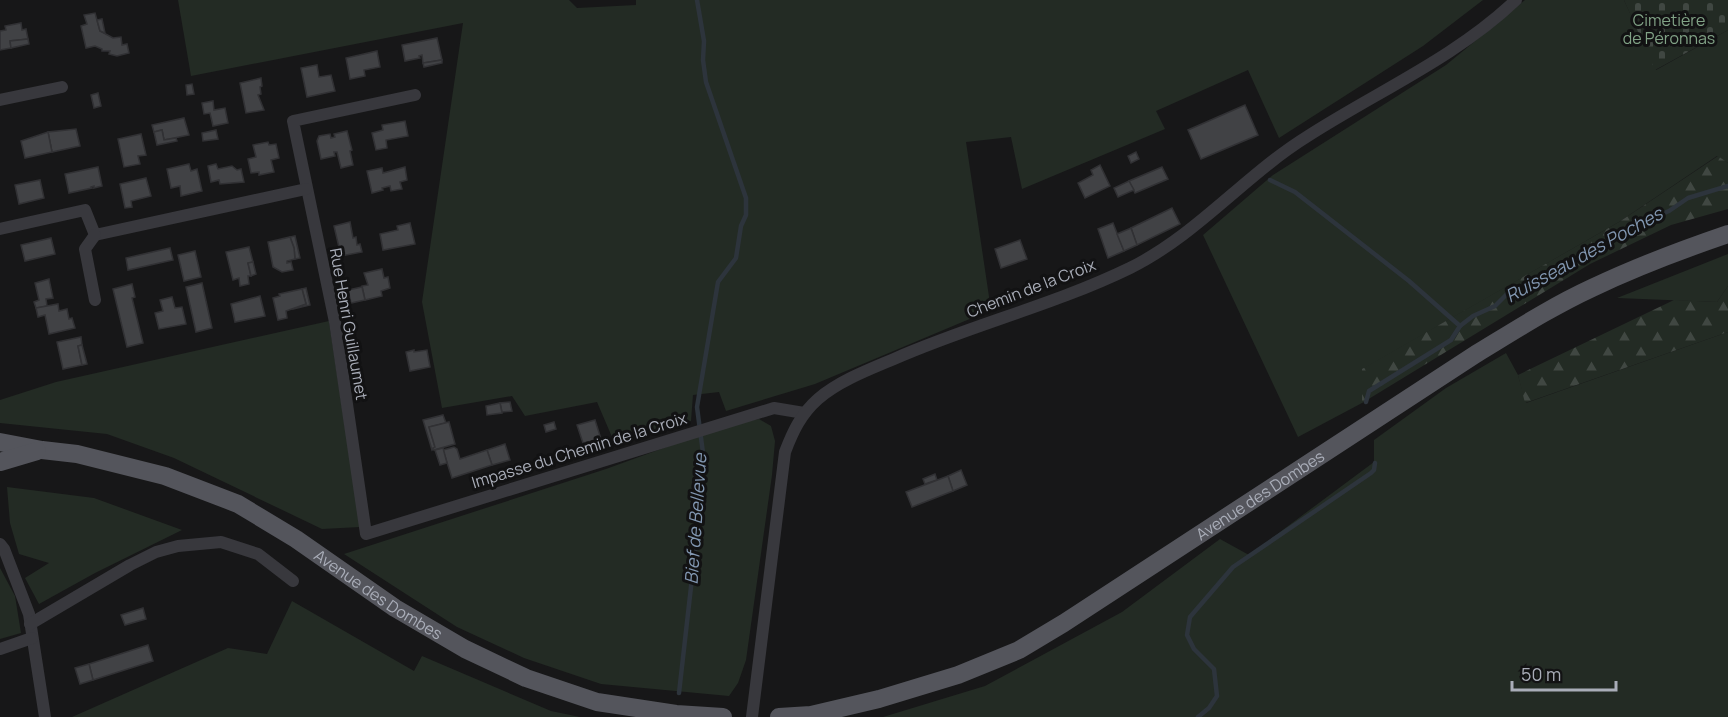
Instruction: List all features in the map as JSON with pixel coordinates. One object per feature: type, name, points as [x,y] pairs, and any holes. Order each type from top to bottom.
[{"type":"main road","name":"Avenue des Dombes","points":[[779,717],[811,715],[879,699],[958,675],[1019,650],[1084,611],[1466,361],[1541,315],[1591,288],[1670,254],[1728,234]]},
{"type":"main road","name":"Avenue des Dombes","points":[[0,442],[77,454],[165,476],[237,504],[296,539],[405,614],[465,650],[526,678],[597,702],[676,714],[723,717]]},
{"type":"main road","name":"Avenue des Dombes","points":[[0,462],[42,450]]},
{"type":"street","name":"Chemin de la Croix","points":[[752,717],[785,452],[795,427],[804,413],[819,398],[854,376],[922,346],[1058,297],[1131,267],[1180,238],[1255,174],[1307,136],[1431,65],[1497,19],[1516,0]]},
{"type":"street","points":[[0,100],[62,87]]},
{"type":"street","name":"Rue Henri Guillaumet","points":[[366,534],[335,322],[293,121],[415,95]]},
{"type":"street","points":[[95,300],[85,249],[95,235],[306,189]]},
{"type":"street","points":[[0,229],[86,210],[95,235]]},
{"type":"street","name":"Impasse du Chemin de la Croix","points":[[366,534],[774,408],[804,413]]},
{"type":"street","points":[[30,624],[130,565],[156,552],[178,546],[221,542],[258,554],[293,581]]},
{"type":"street","points":[[0,544],[20,587],[30,624],[45,717]]},
{"type":"street","points":[[0,649],[32,638]]},
{"type":"green space","points":[[178,0],[569,0],[577,8],[636,5],[636,0],[1483,0],[1423,46],[1279,138],[1248,70],[1156,111],[1165,129],[1022,189],[1011,137],[966,142],[991,310],[815,384],[726,411],[719,392],[693,395],[691,421],[615,444],[597,402],[525,416],[512,396],[442,408],[422,302],[463,23],[191,76]]},
{"type":"green space","points":[[1525,0],[1624,0],[1656,70],[1728,30],[1728,163],[1717,156],[1619,222],[1363,369],[1362,403],[1298,437],[1203,235],[1273,175],[1446,65]]},
{"type":"green space","name":"Cimetière de Péronnas","points":[[1624,0],[1728,0],[1728,30],[1655,70]]},
{"type":"green space","points":[[1718,156],[1728,163],[1728,209],[1671,225],[1590,264],[1362,403],[1362,369],[1619,222]]},
{"type":"green space","points":[[1728,254],[1728,286],[1717,302],[1617,298]]},
{"type":"green space","points":[[1728,286],[1728,332],[1525,403],[1518,375],[1674,300],[1717,302]]},
{"type":"green space","points":[[329,321],[360,527],[322,529],[174,458],[107,434],[0,423],[0,400],[56,382]]},
{"type":"green space","points":[[1728,332],[1728,717],[883,717],[985,686],[1122,612],[1220,539],[1249,555],[1374,462],[1374,440],[1446,388],[1506,353],[1518,375],[1526,403]]},
{"type":"green space","points":[[759,419],[771,426],[775,441],[772,475],[746,660],[738,683],[729,696],[601,684],[524,658],[457,627],[344,554],[606,469],[724,426]]},
{"type":"green space","points":[[7,487],[94,498],[182,530],[39,604],[25,578],[49,563],[19,554],[10,523]]},
{"type":"green space","points":[[0,568],[15,596],[21,633],[0,639]]},
{"type":"green space","points":[[292,601],[414,671],[422,656],[551,711],[580,717],[72,717],[228,648],[267,654]]},
{"type":"building","points":[[95,13],[100,31],[113,38],[121,37],[122,45],[127,44],[129,53],[117,56],[95,46],[86,48],[81,26],[87,24],[84,15]]},
{"type":"building","points":[[102,19],[105,33],[100,31],[97,20]]},
{"type":"building","points":[[21,23],[22,30],[26,29],[28,39],[10,41],[11,48],[0,50],[0,31],[6,30],[5,26]]},
{"type":"building","points":[[437,38],[442,60],[423,63],[422,55],[419,56],[420,58],[405,61],[402,45]]},
{"type":"building","points":[[28,39],[29,44],[11,48],[10,41]]},
{"type":"building","points":[[377,51],[380,67],[364,70],[365,76],[350,79],[346,58]]},
{"type":"building","points":[[442,60],[442,63],[424,67],[423,63]]},
{"type":"building","points":[[317,65],[319,77],[331,75],[335,91],[307,97],[301,68]]},
{"type":"building","points":[[261,78],[261,94],[258,95],[264,110],[246,113],[240,83]]},
{"type":"building","points":[[192,84],[194,94],[187,95],[186,85]]},
{"type":"building","points":[[98,93],[101,106],[94,108],[91,95]]},
{"type":"building","points":[[213,101],[214,110],[225,108],[228,123],[213,126],[210,113],[204,114],[202,103]]},
{"type":"building","points":[[1245,105],[1258,135],[1201,159],[1188,130]]},
{"type":"building","points":[[184,118],[189,135],[164,140],[162,130],[154,132],[152,125]]},
{"type":"building","points":[[405,121],[408,136],[386,140],[387,148],[376,150],[372,133],[383,130],[382,125]]},
{"type":"building","points":[[76,129],[80,146],[52,152],[48,132]]},
{"type":"building","points":[[162,130],[164,140],[176,138],[177,141],[157,145],[154,132]]},
{"type":"building","points":[[216,130],[218,139],[203,141],[202,133]]},
{"type":"building","points":[[347,131],[353,165],[341,168],[337,152],[334,152],[335,156],[321,159],[317,141],[319,136],[330,134],[331,138],[335,137],[334,134]]},
{"type":"building","points":[[48,132],[52,152],[25,158],[21,141]]},
{"type":"building","points":[[141,134],[146,155],[138,156],[140,164],[124,167],[118,139]]},
{"type":"building","points":[[268,142],[269,145],[276,144],[279,158],[271,160],[274,172],[259,175],[259,172],[251,173],[248,159],[256,157],[253,145]]},
{"type":"building","points":[[1136,152],[1139,159],[1131,163],[1128,156]]},
{"type":"building","points":[[189,164],[191,171],[197,169],[202,191],[181,196],[180,186],[171,188],[167,169]]},
{"type":"building","points":[[216,164],[218,169],[232,166],[237,170],[241,169],[244,182],[220,184],[219,180],[211,182],[208,166]]},
{"type":"building","points":[[1100,165],[1110,186],[1085,198],[1078,183],[1093,175],[1091,170]]},
{"type":"building","points":[[98,167],[102,186],[69,193],[65,174]]},
{"type":"building","points":[[405,167],[407,180],[400,182],[402,189],[391,191],[390,186],[372,193],[367,171],[382,168],[383,173]]},
{"type":"building","points":[[1162,167],[1168,179],[1135,193],[1129,181]]},
{"type":"building","points":[[146,178],[151,196],[131,201],[132,207],[125,208],[120,184]]},
{"type":"building","points":[[40,180],[44,198],[19,204],[15,185]]},
{"type":"building","points":[[1129,181],[1134,190],[1118,197],[1114,188]]},
{"type":"building","points":[[1172,208],[1180,224],[1137,245],[1131,228]]},
{"type":"building","points":[[350,222],[353,238],[356,237],[357,245],[360,244],[362,252],[341,256],[334,226]]},
{"type":"building","points":[[410,223],[415,244],[383,250],[380,234],[398,230],[397,226]]},
{"type":"building","points":[[1113,223],[1124,251],[1108,258],[1098,229]]},
{"type":"building","points":[[1131,228],[1137,245],[1124,251],[1117,234]]},
{"type":"building","points":[[295,236],[300,258],[295,259],[290,237]]},
{"type":"building","points":[[290,237],[295,259],[287,263],[291,262],[293,270],[282,272],[273,267],[268,242]]},
{"type":"building","points":[[51,238],[55,254],[25,261],[21,245]]},
{"type":"building","points":[[1020,240],[1027,259],[1001,268],[995,249]]},
{"type":"building","points":[[249,247],[253,262],[248,263],[251,276],[248,276],[249,284],[240,286],[239,278],[233,280],[226,252]]},
{"type":"building","points":[[170,248],[173,260],[128,270],[126,258]]},
{"type":"building","points":[[195,251],[201,277],[184,281],[178,255]]},
{"type":"building","points":[[253,262],[256,274],[251,276],[248,263]]},
{"type":"building","points":[[382,269],[384,278],[388,277],[390,288],[381,291],[382,296],[365,300],[362,286],[368,285],[364,273]]},
{"type":"building","points":[[49,279],[53,298],[46,299],[47,306],[36,308],[34,302],[39,300],[35,283]]},
{"type":"building","points":[[202,283],[212,328],[196,332],[186,287]]},
{"type":"building","points":[[132,284],[135,297],[132,298],[143,343],[127,347],[113,289]]},
{"type":"building","points":[[362,287],[365,300],[351,303],[348,290]]},
{"type":"building","points":[[306,288],[310,305],[293,309],[293,307],[306,304],[302,289]]},
{"type":"building","points":[[302,289],[306,304],[286,311],[287,318],[278,320],[273,298],[280,296],[279,294]]},
{"type":"building","points":[[260,296],[265,316],[235,322],[231,304]]},
{"type":"building","points":[[172,297],[175,308],[182,307],[186,324],[159,329],[155,313],[163,311],[160,300]]},
{"type":"building","points":[[58,304],[59,311],[67,309],[69,319],[72,318],[75,328],[49,334],[45,315],[38,317],[36,308]]},
{"type":"building","points":[[81,337],[82,345],[78,346],[82,365],[63,369],[57,342]]},
{"type":"building","points":[[82,345],[87,364],[82,365],[78,346]]},
{"type":"building","points":[[414,350],[414,352],[427,350],[430,367],[410,371],[406,352]]},
{"type":"building","points":[[510,402],[512,411],[502,412],[500,403]]},
{"type":"building","points":[[500,403],[502,413],[487,415],[486,406]]},
{"type":"building","points":[[443,415],[446,423],[429,427],[435,447],[432,450],[423,420]]},
{"type":"building","points":[[595,420],[601,439],[583,443],[577,425]]},
{"type":"building","points":[[449,422],[455,444],[434,450],[429,427]]},
{"type":"building","points":[[554,422],[556,429],[546,432],[544,425]]},
{"type":"building","points":[[505,444],[510,460],[492,465],[487,450]]},
{"type":"building","points":[[454,447],[460,459],[487,450],[492,465],[452,478],[443,450]]},
{"type":"building","points":[[443,448],[447,463],[440,465],[435,450]]},
{"type":"building","points":[[961,470],[967,485],[953,491],[948,476]]},
{"type":"building","points":[[935,474],[937,480],[925,484],[923,479]]},
{"type":"building","points":[[948,476],[953,491],[912,507],[906,492]]},
{"type":"building","points":[[143,608],[146,619],[125,625],[121,615]]},
{"type":"building","points":[[148,645],[153,661],[93,680],[89,664]]},
{"type":"building","points":[[89,664],[93,680],[80,684],[75,668]]},
{"type":"waterway","name":"Bief de Bellevue","points":[[679,693],[698,525],[695,507],[703,453],[697,407],[718,282],[736,258],[741,226],[746,215],[746,198],[706,82],[703,60],[704,41],[697,0]]},
{"type":"waterway","points":[[1270,180],[1295,192],[1409,281],[1460,326]]},
{"type":"waterway","name":"Ruisseau des Poches","points":[[1366,402],[1369,391],[1451,340],[1460,326],[1473,316],[1495,306],[1507,294],[1548,277],[1641,223],[1669,211],[1688,198],[1728,186]]},
{"type":"waterway","name":"Ruisseau des Poches","points":[[1198,717],[1209,708],[1217,696],[1214,669],[1194,649],[1187,635],[1190,617],[1233,567],[1371,473],[1375,463]]}]
